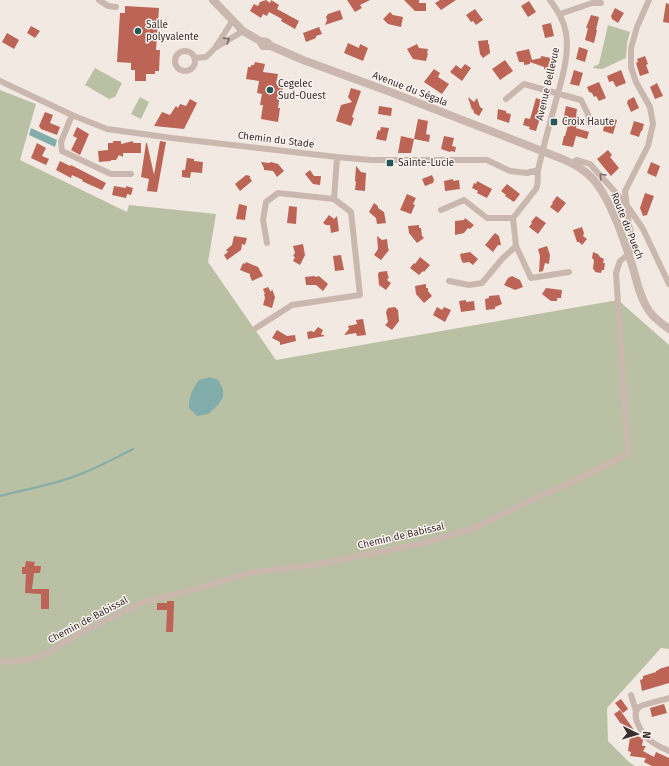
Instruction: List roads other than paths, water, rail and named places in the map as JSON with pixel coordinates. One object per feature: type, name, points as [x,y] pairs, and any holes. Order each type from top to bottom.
[{"type":"street","points":[[98,0],[108,6],[116,7]]},
{"type":"street","name":"Avenue du Ségala","points":[[213,0],[242,30],[260,41],[267,42],[271,46],[302,60],[393,93],[542,152]]},
{"type":"street","name":"Avenue Bellevue","points":[[542,152],[566,63],[568,47],[566,31],[560,14],[550,0]]},
{"type":"street","points":[[629,254],[634,243],[629,225],[625,191],[648,146],[653,124],[650,107],[636,82],[631,67],[631,48],[637,27],[649,0]]},
{"type":"street","points":[[560,14],[592,3],[601,3]]},
{"type":"street","points":[[215,48],[233,20]]},
{"type":"street","points":[[196,58],[206,57],[215,48],[242,30]]},
{"type":"street","name":"Chemin du Stade","points":[[0,81],[72,115],[107,129],[337,158],[371,160],[487,160],[510,170],[527,173],[538,170]]},
{"type":"street","points":[[506,99],[524,84],[582,100],[588,114],[588,124]]},
{"type":"street","points":[[72,115],[61,142],[62,151],[111,174],[132,174]]},
{"type":"street","points":[[542,152],[537,175],[538,186],[513,218],[516,246],[531,278],[569,272]]},
{"type":"street","name":"Route du Puech","points":[[542,152],[583,170],[592,178],[603,192],[629,254],[643,301],[649,312],[669,329]]},
{"type":"street","points":[[334,199],[337,158]]},
{"type":"street","points":[[572,164],[577,160],[590,164],[626,204],[642,229],[669,284]]},
{"type":"street","points":[[256,328],[292,305],[360,295],[351,212],[334,199],[278,194],[266,202],[263,220],[268,243]]},
{"type":"street","points":[[441,210],[464,200],[487,218],[513,218]]},
{"type":"street","points":[[449,281],[469,285],[482,283],[502,259],[516,246]]},
{"type":"street","name":"Chemin de Babissal","points":[[0,662],[28,660],[47,653],[143,602],[196,589],[248,573],[314,565],[415,545],[474,528],[611,463],[628,453],[616,273],[620,261],[629,254]]},
{"type":"street","points":[[631,695],[638,708],[636,718],[641,730],[651,742],[669,751]]},
{"type":"street","points":[[638,708],[669,698]]},
{"type":"water","points":[[31,128],[57,140],[55,147],[29,135]]},
{"type":"water","points":[[210,377],[218,380],[223,389],[223,397],[218,405],[208,414],[197,416],[189,408],[191,393],[199,380]]},
{"type":"waterway","points":[[0,496],[69,478],[92,469],[133,449]]},
{"type":"place","name":"Salle polyvalente","points":[[138,31]]},
{"type":"place","name":"Cegelec Sud-Ouest","points":[[270,90]]},
{"type":"place","name":"Croix Haute","points":[[554,122]]},
{"type":"place","name":"Sainte-Lucie","points":[[390,163]]}]
